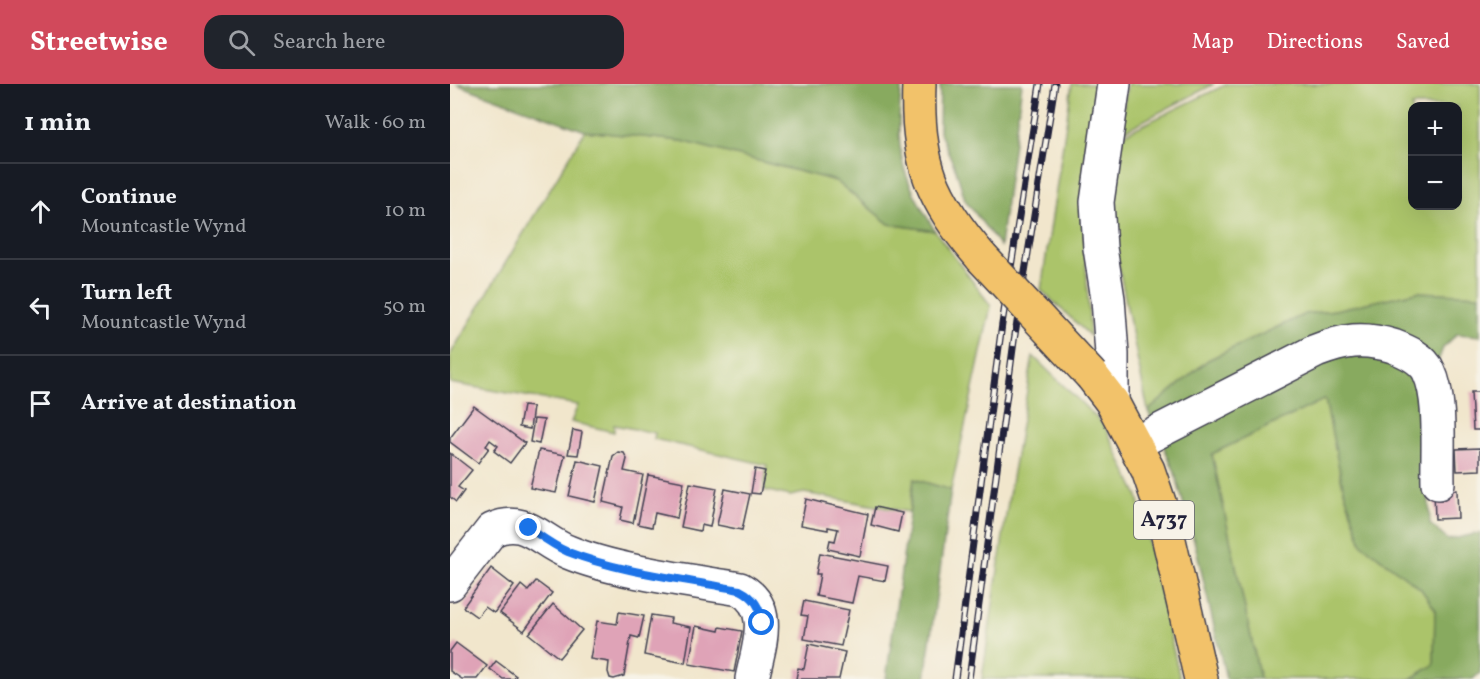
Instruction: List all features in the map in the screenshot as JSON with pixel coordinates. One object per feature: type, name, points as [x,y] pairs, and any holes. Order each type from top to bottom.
[{"type":"highway","name":"A737","points":[[919,84],[918,111],[926,170],[942,205],[958,231],[1092,376],[1112,402],[1148,470],[1163,514],[1201,679]]},
{"type":"street","points":[[1112,402],[1112,343],[1100,248],[1098,202],[1114,84]]},
{"type":"street","points":[[1134,444],[1316,351],[1338,343],[1364,340],[1410,352],[1429,370],[1436,394],[1438,483]]},
{"type":"street","points":[[450,584],[492,530],[515,525],[529,528],[548,542],[568,552],[606,563],[740,590],[751,595],[761,613],[762,623],[752,679]]},
{"type":"green space","points":[[456,84],[902,84],[899,141],[904,169],[935,231],[889,224],[836,181],[682,141],[585,131]]},
{"type":"green space","points":[[940,84],[1022,84],[1000,246],[965,200],[956,170],[939,131]]},
{"type":"green space","points":[[1072,84],[1101,84],[1083,211],[1090,336],[1041,290]]},
{"type":"green space","points":[[1127,84],[1214,84],[1120,133]]},
{"type":"green space","points":[[1227,84],[1480,84],[1480,295],[1417,292],[1335,310],[1305,314],[1208,360],[1148,411],[1107,209],[1124,134]]},
{"type":"green space","points":[[585,131],[682,141],[836,181],[889,224],[935,231],[991,306],[951,490],[914,479],[909,512],[804,493],[790,496],[764,490],[767,465],[654,439],[655,433],[614,425],[614,432],[571,422],[578,405],[450,383],[450,355]]},
{"type":"green space","points":[[1417,292],[1480,295],[1480,336],[1457,334],[1443,348],[1424,398],[1430,524],[1448,540],[1480,533],[1480,673],[1473,679],[1410,679],[1434,665],[1435,609],[1421,589],[1362,544],[1343,487],[1325,399],[1212,454],[1260,679],[1226,679],[1196,548],[1174,470],[1148,411],[1208,360],[1305,314],[1335,310]]},
{"type":"green space","points":[[1033,356],[1104,425],[1138,496],[1180,679],[982,679],[1009,495]]},
{"type":"green space","points":[[1325,399],[1343,487],[1362,544],[1421,589],[1435,609],[1434,665],[1410,679],[1260,679],[1212,454]]},
{"type":"green space","points":[[914,479],[951,490],[925,679],[886,679]]},
{"type":"building","points":[[1471,392],[1480,392],[1480,430],[1473,430]]},
{"type":"building","points":[[474,406],[525,443],[510,463],[494,451],[498,446],[490,440],[486,446],[489,448],[478,463],[450,442],[450,438]]},
{"type":"building","points":[[523,406],[533,407],[530,429],[519,427]]},
{"type":"building","points":[[534,419],[544,420],[539,444],[530,442]]},
{"type":"building","points":[[573,430],[582,432],[578,455],[568,454]]},
{"type":"building","points":[[1480,448],[1480,470],[1457,471],[1456,449]]},
{"type":"building","points":[[539,450],[565,455],[556,493],[530,488]]},
{"type":"building","points":[[618,452],[624,453],[627,459],[624,471],[643,475],[633,523],[620,520],[623,507],[603,502],[613,456]]},
{"type":"building","points":[[450,453],[472,470],[458,487],[464,491],[456,502],[450,497]]},
{"type":"building","points":[[577,460],[603,466],[595,502],[569,496]]},
{"type":"building","points":[[755,469],[765,471],[760,494],[751,493]]},
{"type":"building","points":[[648,475],[684,482],[677,518],[655,513],[652,527],[638,524]]},
{"type":"building","points":[[690,483],[717,488],[710,527],[701,525],[700,531],[681,527]]},
{"type":"building","points":[[725,489],[750,494],[742,530],[717,525]]},
{"type":"building","points":[[1457,490],[1458,518],[1435,519],[1434,491]]},
{"type":"building","points":[[806,499],[868,514],[860,556],[828,549],[830,540],[835,541],[838,529],[828,527],[828,530],[801,525]]},
{"type":"building","points":[[875,507],[902,513],[898,532],[871,525]]},
{"type":"building","points":[[820,553],[888,566],[885,581],[858,576],[852,603],[816,596],[820,574],[816,574]]},
{"type":"building","points":[[491,568],[514,586],[494,613],[485,607],[477,617],[463,607]]},
{"type":"building","points":[[536,581],[552,593],[524,631],[500,613],[521,585],[528,591]]},
{"type":"building","points":[[804,601],[849,610],[841,646],[804,639],[808,616],[801,615]]},
{"type":"building","points":[[553,604],[582,630],[559,658],[529,634]]},
{"type":"building","points":[[619,612],[644,616],[639,638],[631,636],[624,676],[614,679],[610,678],[608,672],[609,662],[590,659],[597,621],[617,624]]},
{"type":"building","points":[[651,615],[671,618],[670,623],[691,627],[685,663],[644,655]]},
{"type":"building","points":[[696,626],[719,631],[720,627],[742,631],[734,672],[689,664]]},
{"type":"building","points":[[456,643],[487,666],[477,679],[462,679],[450,671],[450,651]]},
{"type":"building","points":[[809,644],[845,652],[839,679],[796,679],[798,668],[804,669]]},
{"type":"building","points":[[496,661],[516,676],[514,679],[503,679],[490,669]]},
{"type":"railway","points":[[955,679],[1002,324],[1040,84]]},
{"type":"railway","points":[[969,679],[1014,341],[1055,84]]},
{"type":"route","points":[[529,528],[548,542],[568,552],[615,566],[740,590],[751,595],[761,613],[762,623]]}]
